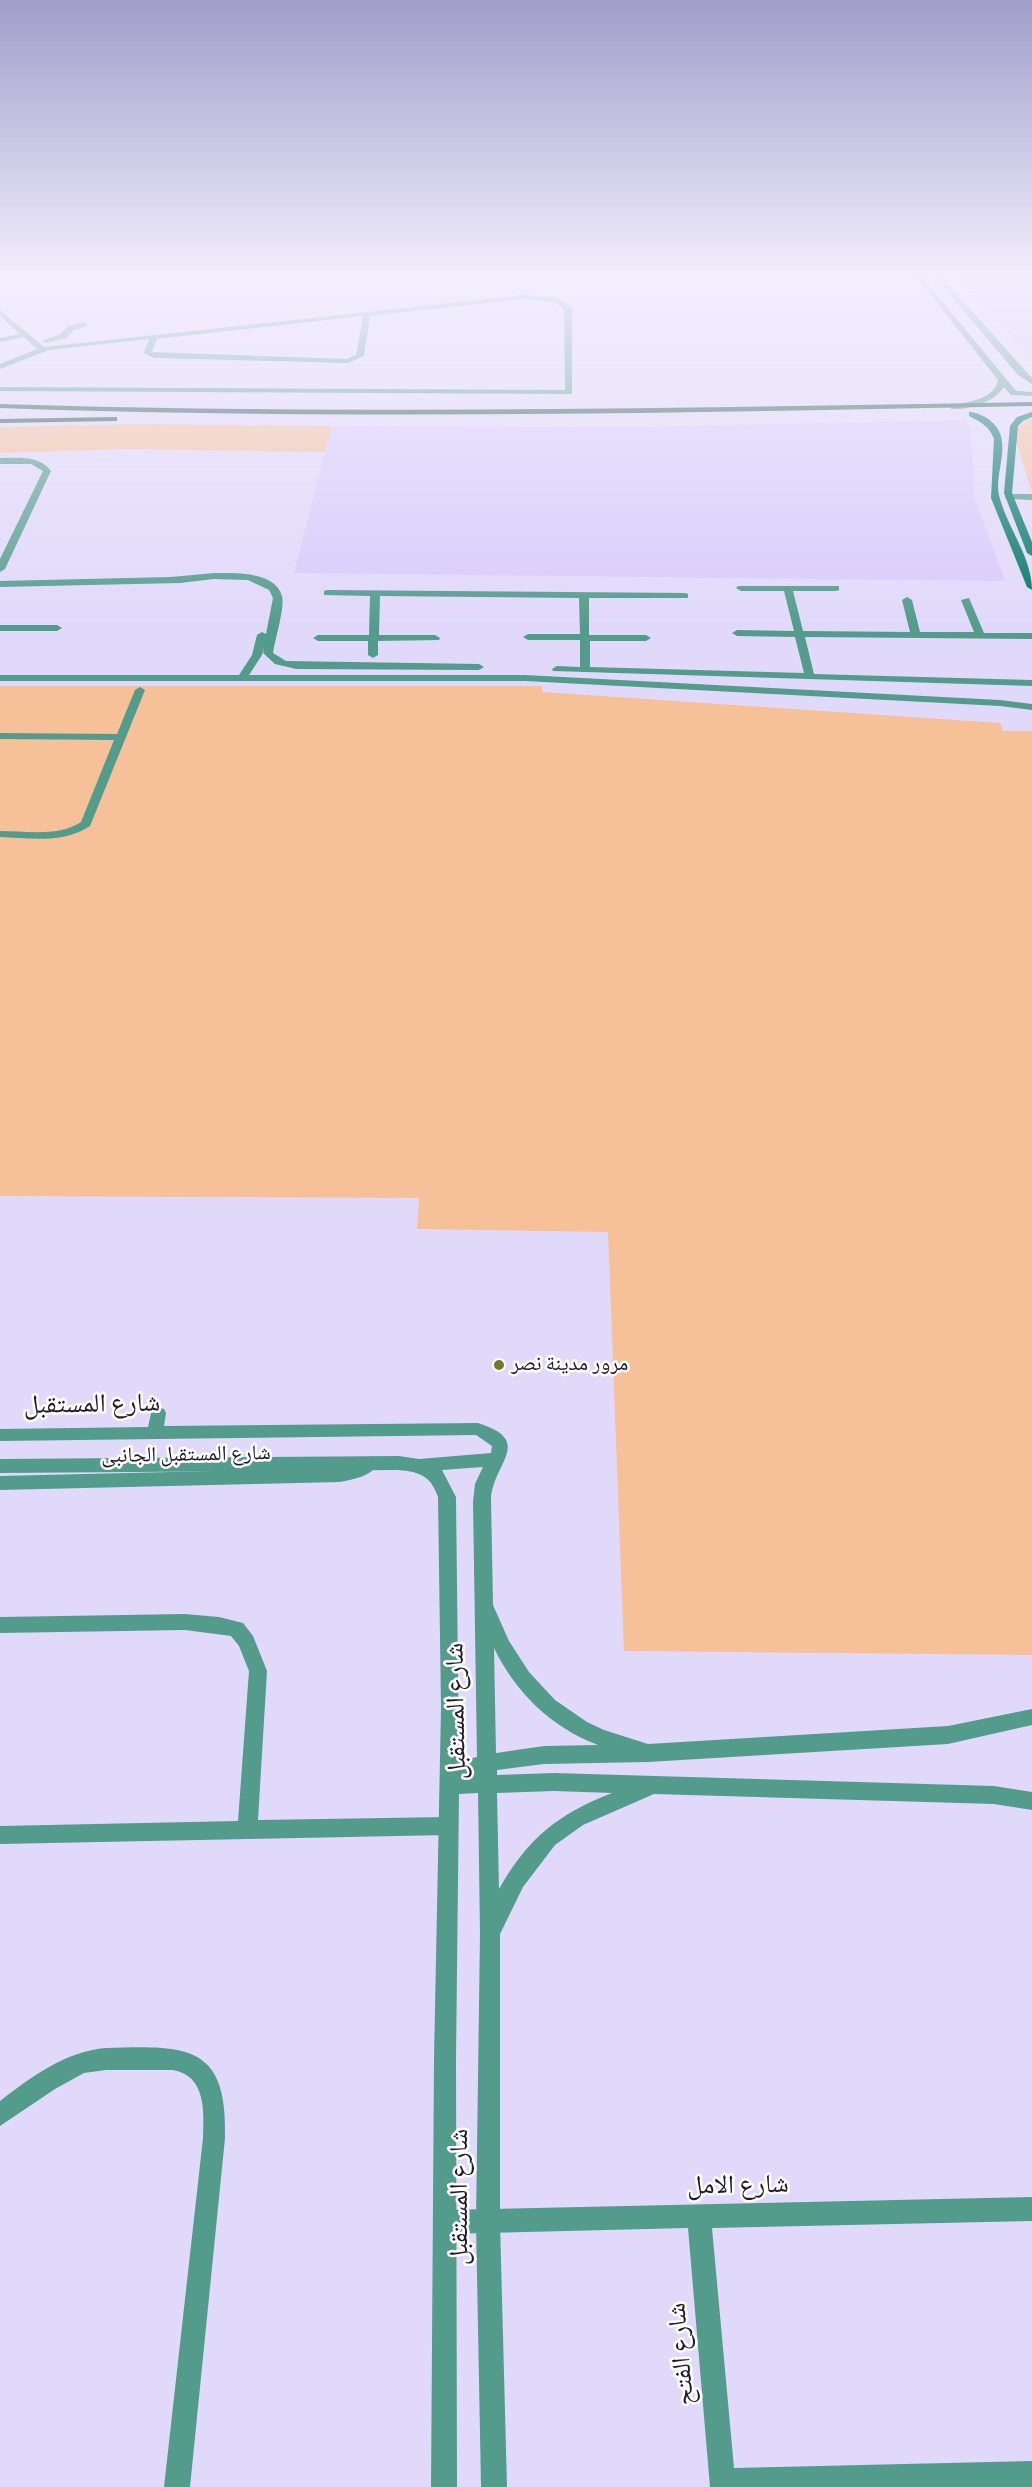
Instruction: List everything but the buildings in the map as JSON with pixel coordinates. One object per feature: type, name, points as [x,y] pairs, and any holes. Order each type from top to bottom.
[{"type":"main road","points":[[0,406],[133,410],[650,411],[1032,404]]},
{"type":"main road","points":[[972,414],[992,424],[1008,423],[1032,413]]},
{"type":"main road","points":[[0,421],[180,417],[685,418],[1032,413]]},
{"type":"main road","points":[[1008,423],[1007,486],[1010,500],[1028,535],[1032,553]]},
{"type":"main road","points":[[992,424],[999,440],[993,484],[995,498],[1032,587]]},
{"type":"street","points":[[954,407],[992,395]]},
{"type":"street","points":[[0,461],[36,463],[44,466],[47,471],[0,569]]},
{"type":"street","points":[[1010,500],[1032,497]]},
{"type":"street","points":[[1010,500],[1032,502]]},
{"type":"street","points":[[172,580],[242,576],[256,578],[271,585],[278,594],[268,650],[273,659]]},
{"type":"street","points":[[0,584],[172,580],[251,582],[266,589],[269,599],[255,659],[243,677]]},
{"type":"street","points":[[741,588],[836,588]]},
{"type":"street","points":[[788,588],[810,677]]},
{"type":"street","points":[[327,593],[685,596]]},
{"type":"street","points":[[373,655],[375,594]]},
{"type":"street","points":[[584,595],[585,670]]},
{"type":"street","points":[[907,600],[916,635]]},
{"type":"street","points":[[966,600],[980,635]]},
{"type":"street","points":[[0,628],[57,628]]},
{"type":"street","points":[[737,633],[1032,636]]},
{"type":"street","points":[[528,637],[646,638]]},
{"type":"street","points":[[318,638],[435,638]]},
{"type":"street","points":[[255,659],[273,659],[288,665],[301,666],[585,670],[1028,685]]},
{"type":"street","points":[[0,678],[525,678],[1030,706]]},
{"type":"street","points":[[824,678],[814,685],[816,690],[824,694]]},
{"type":"street","points":[[0,834],[48,834],[81,829],[86,824],[140,690]]},
{"type":"street","points":[[0,736],[121,737]]},
{"type":"street","name":"شارع المستقبل","points":[[0,1435],[157,1422],[478,1429],[496,1438],[501,1453],[484,1485],[482,1508],[490,1933],[488,2222],[494,2487]]},
{"type":"street","points":[[0,1466],[370,1463],[419,1465],[498,1459]]},
{"type":"street","name":"شارع المستقبل الجانبى","points":[[0,1482],[340,1475],[359,1471],[370,1463]]},
{"type":"street","name":"شارع المستقبل","points":[[419,1465],[435,1472],[442,1481],[447,1497],[450,1779],[444,2487]]},
{"type":"street","points":[[482,1602],[507,1656],[520,1677],[537,1696],[579,1728],[648,1753]]},
{"type":"street","points":[[0,1625],[185,1622],[237,1629],[251,1648],[258,1671],[247,1830]]},
{"type":"street","points":[[450,1779],[487,1762],[544,1755],[648,1753],[948,1735],[1032,1717]]},
{"type":"street","points":[[450,1779],[486,1784],[554,1782],[655,1784],[994,1795],[1032,1801]]},
{"type":"street","points":[[490,1933],[520,1872],[542,1846],[576,1818],[655,1784]]},
{"type":"street","points":[[0,1835],[448,1826]]},
{"type":"street","points":[[0,2115],[54,2076],[80,2063],[106,2059],[177,2060],[203,2073],[211,2089],[215,2104],[214,2138],[177,2487]]},
{"type":"street","name":"شارع الامل","points":[[445,2222],[1032,2210]]},
{"type":"street","name":"شارع الفتح","points":[[699,2217],[722,2484]]},
{"type":"street","points":[[722,2484],[1032,2474]]},
{"type":"shaded area","points":[[1032,418],[1032,493],[1014,434],[1018,427]]},
{"type":"shaded area","points":[[964,420],[971,430],[974,496],[1005,581],[294,573],[332,426],[635,427]]},
{"type":"shaded area","points":[[137,424],[332,426],[325,452],[127,449],[0,453],[0,427]]},
{"type":"shaded area","points":[[0,686],[542,686],[542,692],[1000,723],[1003,731],[1032,731],[1032,1655],[624,1651],[608,1232],[417,1229],[419,1198],[0,1196]]},
{"type":"place","name":"مرور مدينة نصر","points":[[499,1365]]}]
